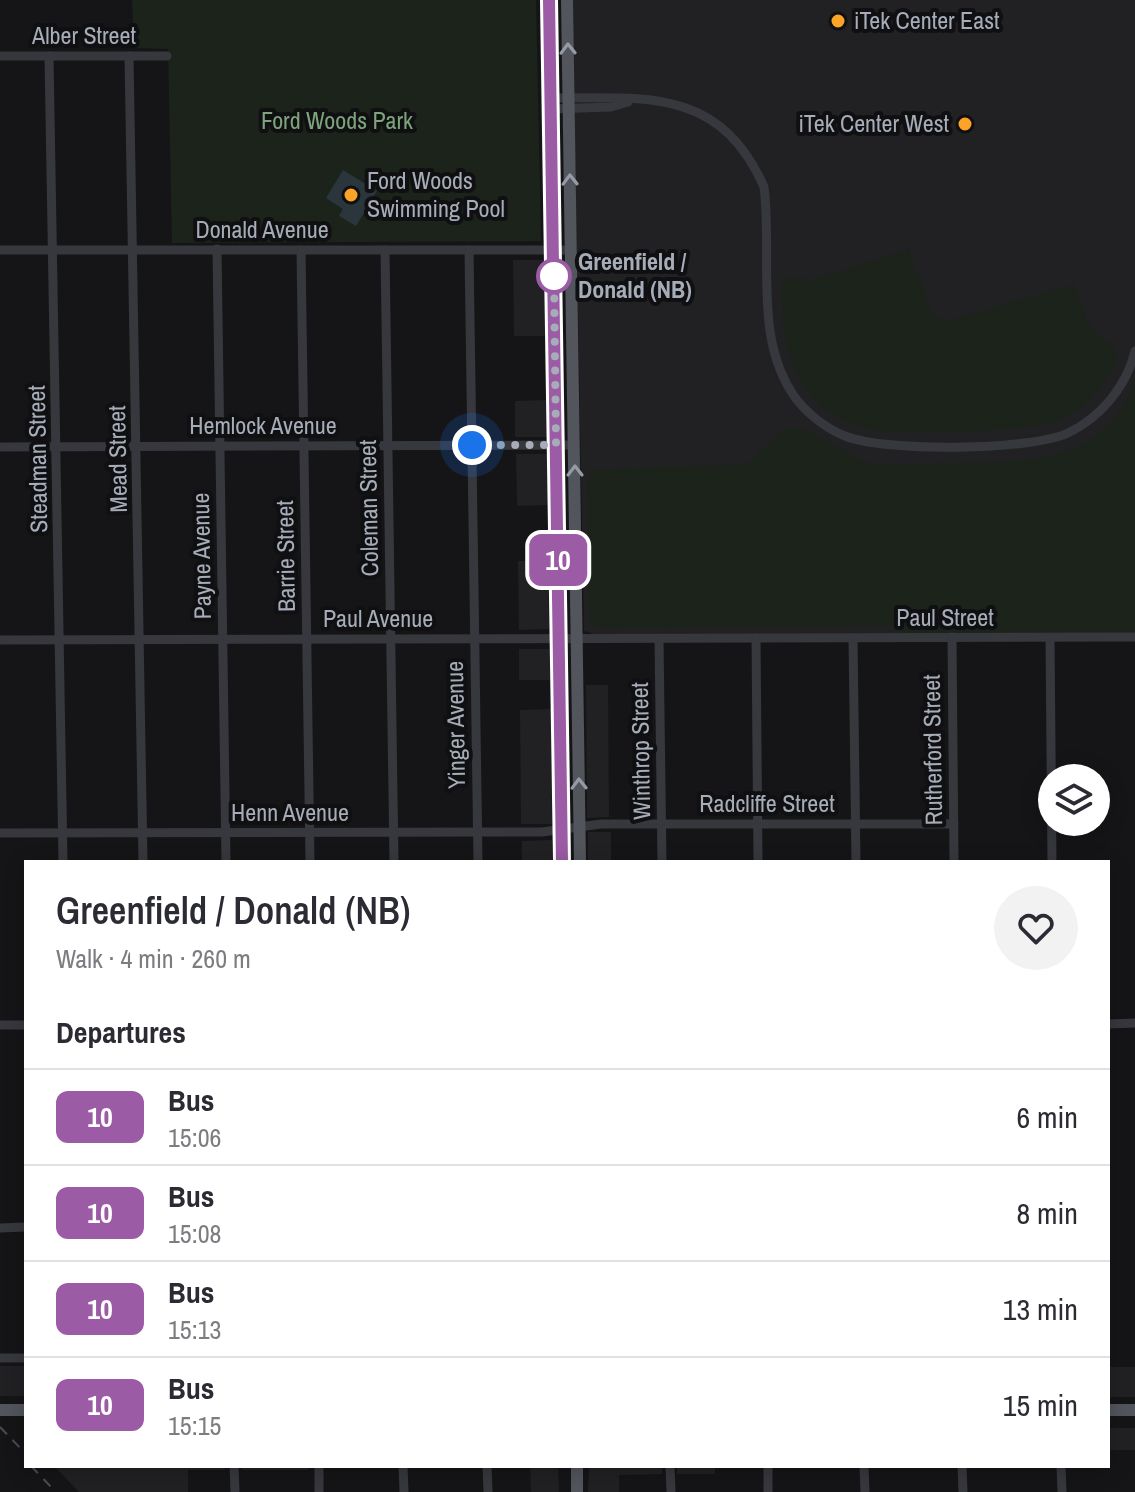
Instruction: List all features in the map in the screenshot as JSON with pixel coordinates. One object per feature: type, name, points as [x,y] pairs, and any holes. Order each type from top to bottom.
[{"type":"main road","points":[[549,0],[562,860]]},
{"type":"main road","points":[[567,0],[580,860]]},
{"type":"main road","points":[[561,752],[579,752]]},
{"type":"main road","points":[[0,1410],[24,1410]]},
{"type":"main road","points":[[1110,1410],[1135,1410]]},
{"type":"main road","points":[[577,1468],[577,1492]]},
{"type":"street","name":"Alber Street","points":[[0,56],[167,56]]},
{"type":"street","name":"Steadman Street","points":[[49,56],[63,860]]},
{"type":"street","name":"Mead Street","points":[[129,56],[143,860]]},
{"type":"street","points":[[550,103],[611,107],[632,101],[689,107],[715,120],[734,136],[753,162],[764,187],[768,218],[769,316],[774,358],[798,402],[819,422],[843,436],[889,445],[998,445],[1045,440],[1068,433],[1101,409],[1126,377],[1135,351]]},
{"type":"street","name":"Payne Avenue","points":[[217,249],[226,860]]},
{"type":"street","name":"Donald Avenue","points":[[0,250],[571,250]]},
{"type":"street","name":"Barrie Street","points":[[301,250],[310,860]]},
{"type":"street","name":"Coleman Street","points":[[385,250],[394,860]]},
{"type":"street","name":"Yinger Avenue","points":[[469,250],[478,860]]},
{"type":"street","name":"Hemlock Avenue","points":[[0,447],[574,445]]},
{"type":"street","name":"Rutherford Street","points":[[952,637],[954,860]]},
{"type":"street","name":"Paul Street","points":[[756,638],[1135,637]]},
{"type":"street","points":[[756,638],[758,860]]},
{"type":"street","name":"Paul Avenue","points":[[0,640],[756,638]]},
{"type":"street","points":[[853,638],[856,860]]},
{"type":"street","points":[[1050,638],[1052,860]]},
{"type":"street","name":"Winthrop Street","points":[[659,639],[662,860]]},
{"type":"street","name":"Radcliffe Street","points":[[580,827],[954,824]]},
{"type":"street","name":"Henn Avenue","points":[[0,833],[477,833],[580,827]]},
{"type":"street","points":[[1110,1024],[1135,1023]]},
{"type":"street","points":[[0,1025],[24,1025]]},
{"type":"street","points":[[0,1228],[24,1227]]},
{"type":"street","points":[[0,1358],[24,1358]]},
{"type":"street","points":[[234,1468],[235,1492]]},
{"type":"street","points":[[319,1468],[319,1492]]},
{"type":"street","points":[[403,1468],[404,1492]]},
{"type":"street","points":[[487,1468],[488,1492]]},
{"type":"street","points":[[670,1468],[671,1492]]},
{"type":"street","points":[[768,1468],[768,1492]]},
{"type":"street","points":[[864,1468],[865,1492]]},
{"type":"street","points":[[962,1468],[963,1492]]},
{"type":"street","points":[[1061,1468],[1062,1492]]},
{"type":"shaded area","points":[[572,0],[1135,0],[1135,634],[600,636],[584,631]]},
{"type":"shaded area","name":"Ford Woods Swimming Pool","points":[[343,170],[377,191],[356,226],[339,216],[343,209],[326,198]]},
{"type":"shaded area","points":[[513,260],[545,260],[545,336],[514,336]]},
{"type":"shaded area","points":[[547,400],[547,437],[515,437],[515,401]]},
{"type":"shaded area","points":[[516,454],[547,454],[548,505],[517,506]]},
{"type":"shaded area","points":[[518,561],[548,561],[549,629],[519,630]]},
{"type":"shaded area","points":[[519,649],[550,649],[550,680],[519,680]]},
{"type":"shaded area","points":[[586,685],[608,685],[609,817],[587,818]]},
{"type":"shaded area","points":[[551,709],[552,824],[521,824],[520,710]]},
{"type":"shaded area","points":[[588,832],[611,832],[611,860],[588,860]]},
{"type":"shaded area","points":[[552,840],[552,860],[522,860],[522,841]]},
{"type":"shaded area","points":[[0,1366],[24,1366],[24,1396],[0,1396]]},
{"type":"shaded area","points":[[1110,1367],[1135,1367],[1135,1397],[1110,1397]]},
{"type":"shaded area","points":[[1110,1428],[1135,1428],[1135,1450],[1110,1450]]},
{"type":"shaded area","points":[[56,1468],[225,1468],[188,1470],[188,1492],[79,1492]]},
{"type":"shaded area","points":[[242,1468],[308,1468],[308,1470]]},
{"type":"shaded area","points":[[530,1468],[558,1468],[559,1492],[531,1492]]},
{"type":"shaded area","points":[[589,1468],[662,1468],[662,1474],[619,1475],[619,1492],[588,1492]]},
{"type":"shaded area","points":[[677,1468],[715,1468],[715,1474],[677,1474]]},
{"type":"green space","name":"Ford Woods Park","points":[[132,0],[536,0],[541,241],[172,243],[168,49],[134,48]]},
{"type":"green space","points":[[908,249],[933,317],[941,316],[947,321],[1075,284],[1091,327],[1112,344],[1118,356],[1102,386],[1079,409],[1059,421],[1025,427],[967,431],[872,430],[830,413],[807,390],[792,363],[785,333],[781,285],[785,278],[815,279]]},
{"type":"green space","points":[[1135,381],[1135,635],[900,635],[900,626],[596,628],[589,620],[587,482],[595,469],[740,465],[748,462],[786,428],[809,432],[853,456],[876,464],[1035,459],[1060,454],[1104,430],[1121,409]]},
{"type":"railway","points":[[0,1427],[24,1452]]},
{"type":"railway","points":[[33,1468],[56,1492]]},
{"type":"bus line","name":"10","points":[[549,0],[562,860]]},
{"type":"place","name":"iTek Center East","points":[[838,21]]},
{"type":"place","name":"iTek Center West","points":[[965,124]]},
{"type":"place","name":"Ford Woods Swimming Pool","points":[[351,195]]},
{"type":"place","name":"Greenfield / Donald (NB)","points":[[554,276]]},
{"type":"route","points":[[472,445],[556,445],[554,276]]}]
